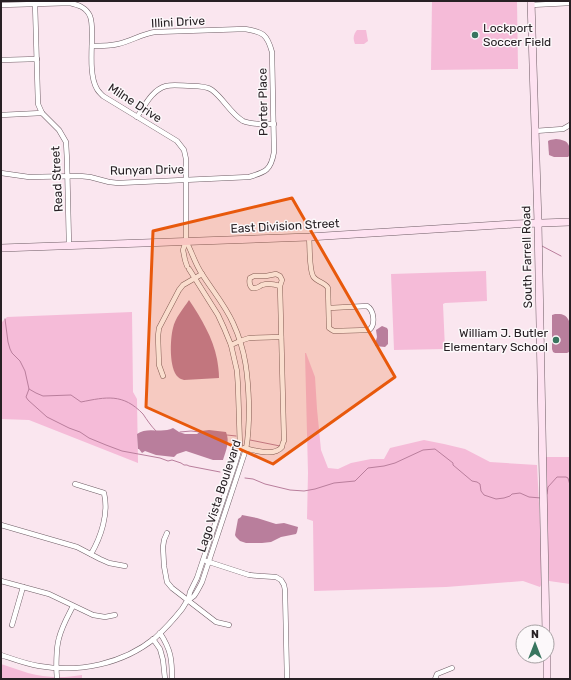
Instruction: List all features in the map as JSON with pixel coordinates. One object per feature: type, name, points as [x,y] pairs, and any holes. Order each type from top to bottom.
[{"type":"street","points":[[1,115],[42,114],[38,104],[36,3]]},
{"type":"street","name":"Milne Drive","points":[[1,5],[70,3],[79,5],[90,15],[92,24],[92,74],[97,90],[103,96],[178,141],[184,150],[186,159],[186,241]]},
{"type":"street","points":[[531,3],[570,3]]},
{"type":"street","name":"South Farrell Road","points":[[531,3],[538,224],[546,624]]},
{"type":"street","name":"Illini Drive","points":[[92,46],[112,46],[147,33],[155,32],[245,29],[257,31],[265,36]]},
{"type":"street","name":"Porter Place","points":[[265,36],[270,42],[272,52],[274,124],[274,152],[272,162],[268,168]]},
{"type":"street","points":[[1,60],[36,59]]},
{"type":"street","points":[[137,117],[159,89],[167,86],[202,87],[210,89],[235,115],[244,121],[254,124],[274,124]]},
{"type":"street","name":"Read Street","points":[[42,114],[59,130],[66,142],[69,245]]},
{"type":"street","points":[[535,131],[563,129],[570,125]]},
{"type":"street","name":"Runyan Drive","points":[[1,173],[29,177],[80,176],[118,183],[249,177],[260,174],[268,168]]},
{"type":"street","name":"East Division Street","points":[[1,248],[309,237],[570,222]]},
{"type":"street","points":[[309,237],[311,269],[313,276],[316,280],[326,284],[328,288],[329,308],[330,328],[332,330],[369,330],[372,328],[372,311],[367,306],[329,308]]},
{"type":"street","name":"Lago Vista Boulevard","points":[[1,655],[38,666],[56,668],[90,666],[125,656],[160,633],[195,595],[202,582],[249,437],[248,386],[247,370],[240,340],[233,323],[223,304],[202,274],[186,241]]},
{"type":"street","name":"Lago Vista Boulevard","points":[[186,241],[183,250],[184,258],[194,278],[218,315],[231,345],[237,371],[240,447],[188,601]]},
{"type":"street","points":[[184,258],[192,256]]},
{"type":"street","points":[[163,376],[159,364],[159,328],[182,285],[202,274]]},
{"type":"street","points":[[240,447],[261,452],[272,452],[282,447],[284,441],[280,286],[282,280],[280,276],[276,274],[254,276],[250,278],[249,282],[252,288],[256,289],[263,285],[269,284],[280,286]]},
{"type":"street","points":[[231,345],[240,340],[249,338],[281,337]]},
{"type":"street","points":[[75,484],[104,493],[105,498],[102,529],[91,554]]},
{"type":"street","points":[[1,524],[77,547],[109,563],[125,566]]},
{"type":"street","points":[[167,533],[163,547],[164,573],[167,582],[172,588],[216,622],[229,625]]},
{"type":"street","points":[[203,559],[249,575],[276,577],[281,580],[286,590],[287,679]]},
{"type":"street","points":[[1,580],[49,594],[93,615],[115,615]]},
{"type":"street","points":[[12,625],[23,587]]},
{"type":"street","points":[[57,679],[56,668],[58,639],[74,606]]},
{"type":"street","points":[[160,633],[167,643],[170,652],[172,679]]},
{"type":"street","points":[[153,639],[160,649],[165,679]]},
{"type":"street","points":[[547,664],[547,679]]},
{"type":"street","points":[[435,679],[437,674],[452,668]]},
{"type":"highlighted area","points":[[292,198],[395,377],[273,464],[146,407],[153,231]]},
{"type":"shaded area","name":"Lockport Soccer Field","points":[[432,1],[517,1],[518,69],[431,70]]},
{"type":"shaded area","points":[[357,30],[366,30],[368,41],[364,44],[355,44],[354,37]]},
{"type":"shaded area","points":[[556,139],[563,140],[568,143],[570,155],[568,157],[554,157],[549,155],[548,141]]},
{"type":"shaded area","points":[[486,271],[487,301],[443,304],[445,349],[394,350],[391,274]]},
{"type":"shaded area","points":[[189,300],[213,343],[219,370],[219,378],[184,380],[179,378],[173,368],[171,346],[174,324]]},
{"type":"shaded area","points":[[132,312],[133,392],[137,399],[138,463],[29,420],[1,419],[1,323],[7,317]]},
{"type":"shaded area","points":[[552,315],[564,315],[569,321],[570,350],[567,353],[555,353],[552,349]]},
{"type":"shaded area","points":[[382,326],[388,330],[388,344],[385,347],[375,346],[377,337],[376,330]]},
{"type":"shaded area","points":[[305,353],[315,377],[321,450],[328,468],[338,469],[351,463],[371,459],[384,459],[390,448],[424,440],[465,449],[490,462],[537,465],[543,581],[540,587],[523,581],[446,587],[314,591],[313,521],[307,519],[308,473]]},
{"type":"shaded area","points":[[173,428],[185,434],[197,434],[201,431],[209,430],[226,432],[228,442],[223,460],[213,460],[186,451],[177,454],[174,457],[156,455],[145,451],[142,453],[138,449],[137,434],[150,430],[169,430]]},
{"type":"shaded area","points":[[545,457],[570,457],[570,584],[549,581]]},
{"type":"shaded area","points":[[242,515],[276,524],[284,523],[298,527],[297,532],[296,534],[281,537],[271,542],[246,543],[240,541],[235,535],[238,519]]},
{"type":"shaded area","points":[[1,664],[35,675],[69,677],[82,675],[82,679],[1,679]]},
{"type":"waterway","points":[[542,246],[561,256]]},
{"type":"waterway","points":[[5,319],[10,349],[20,361],[25,371],[29,389],[26,397],[47,417],[80,432],[89,438],[122,451],[160,458],[168,461],[172,460],[184,465],[220,472]]},
{"type":"waterway","points":[[29,389],[43,396],[71,395],[81,402],[106,398],[121,400],[136,407],[156,431]]},
{"type":"waterway","points":[[180,432],[200,432]]},
{"type":"waterway","points":[[227,435],[236,436]]},
{"type":"waterway","points":[[250,440],[280,446]]},
{"type":"waterway","points":[[245,478],[290,490],[304,491],[334,483],[355,481],[368,468],[395,463],[423,450],[435,449],[472,481],[480,484],[481,491],[484,495],[496,499],[520,493],[529,497],[541,498]]},
{"type":"waterway","points":[[547,494],[548,487],[557,477],[568,478],[570,485]]},
{"type":"place","name":"Lockport Soccer Field","points":[[475,35]]},
{"type":"place","name":"William J. Butler Elementary School","points":[[556,340]]}]
